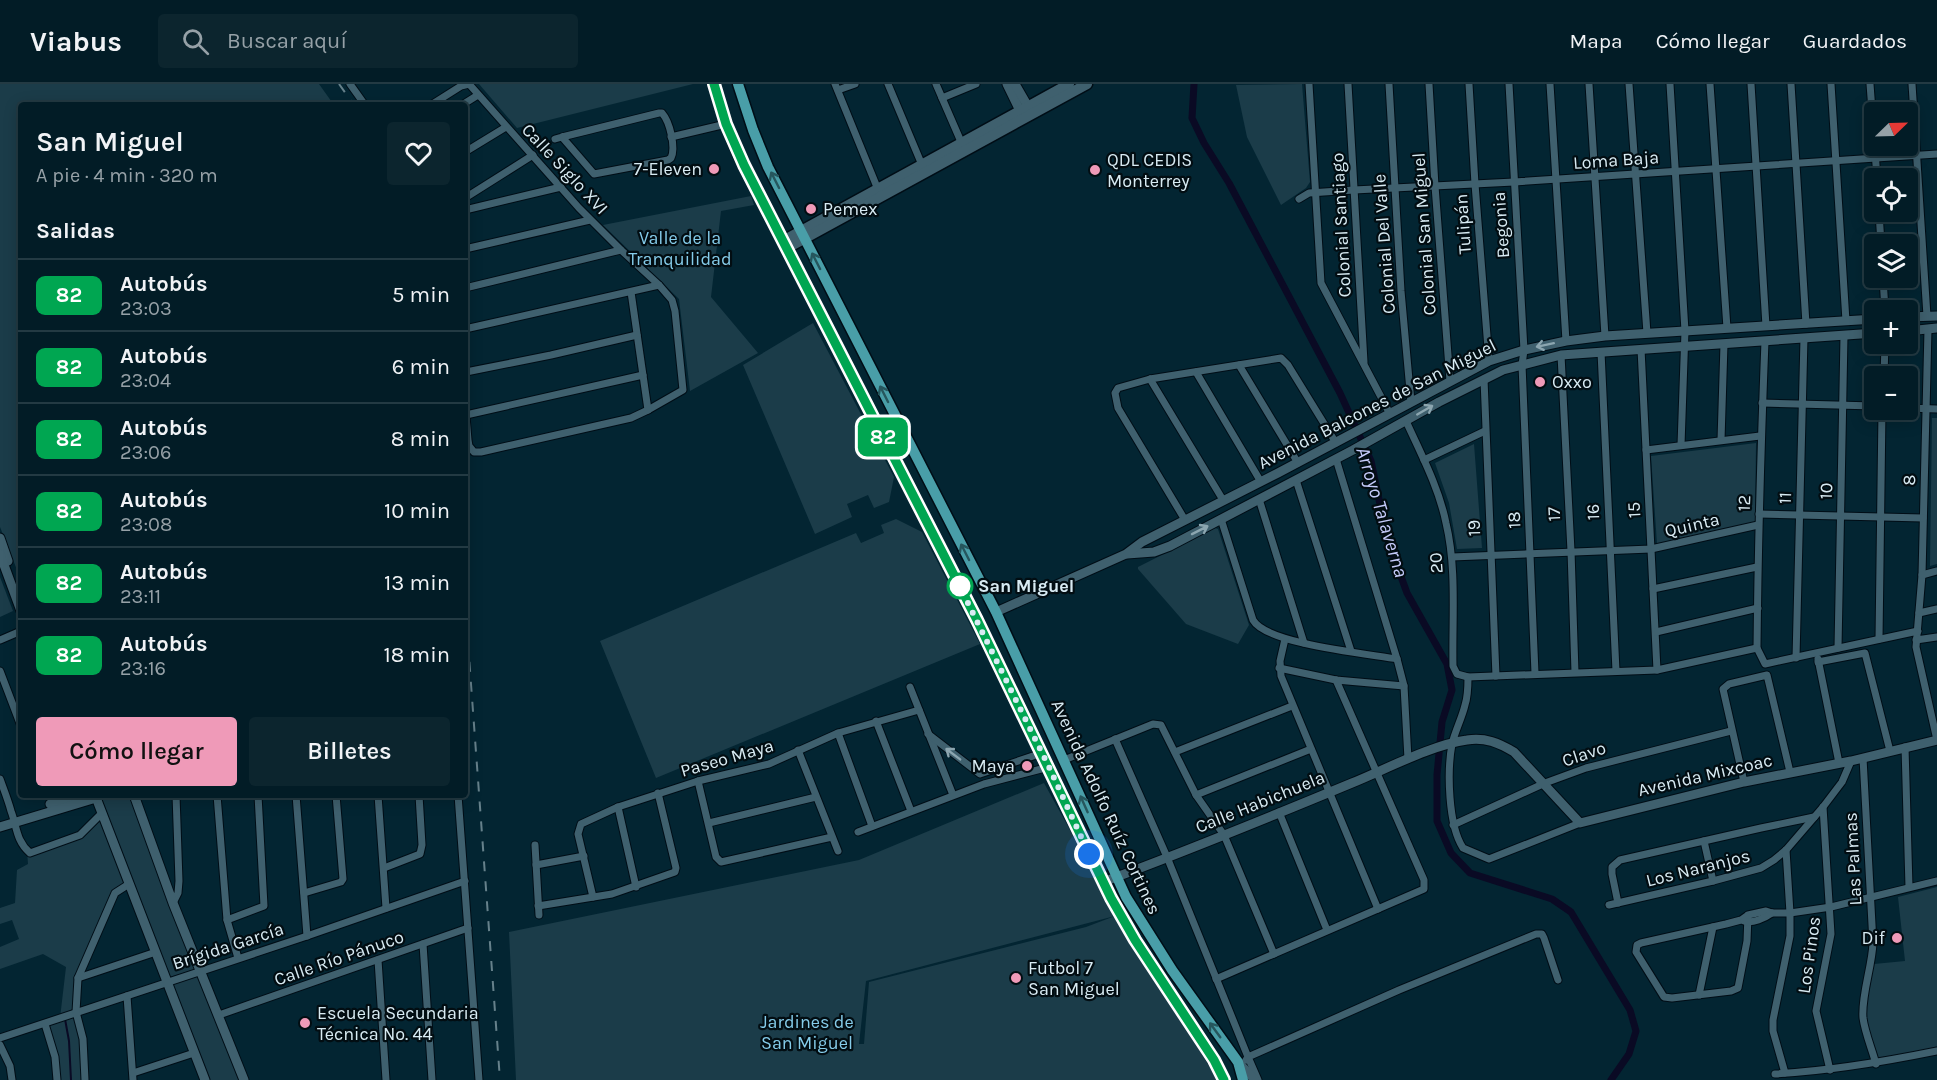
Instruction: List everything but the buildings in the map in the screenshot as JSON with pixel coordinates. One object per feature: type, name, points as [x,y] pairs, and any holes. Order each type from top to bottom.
[{"type":"main road","name":"Avenida Adolfo Ruíz Cortines","points":[[714,84],[726,124],[744,165],[977,620],[1103,882],[1135,940],[1214,1060],[1224,1080]]},
{"type":"main road","name":"Avenida Adolfo Ruíz Cortines","points":[[738,84],[760,148],[996,612],[1138,918],[1243,1071]]},
{"type":"main road","points":[[785,245],[1027,113],[1067,84]]},
{"type":"main road","points":[[880,193],[922,165],[1087,84]]},
{"type":"street","points":[[350,84],[363,102]]},
{"type":"street","name":"Calle Siglo XVI","points":[[436,102],[461,86],[469,84],[473,87],[590,220],[659,285],[675,304],[683,387],[677,394],[648,410]]},
{"type":"street","points":[[855,84],[836,87],[880,193]]},
{"type":"street","points":[[888,84],[922,165]]},
{"type":"street","points":[[936,84],[962,144]]},
{"type":"street","points":[[942,98],[976,84]]},
{"type":"street","points":[[1007,84],[1027,113]]},
{"type":"street","points":[[1015,84],[1027,113]]},
{"type":"street","points":[[1309,84],[1321,283],[1390,414]]},
{"type":"street","name":"Colonial Santiago","points":[[1348,84],[1364,364]]},
{"type":"street","name":"Colonial Del Valle","points":[[1389,84],[1401,291],[1411,402]]},
{"type":"street","name":"Colonial San Miguel","points":[[1429,84],[1450,381]]},
{"type":"street","name":"Tulipán","points":[[1469,84],[1489,361]]},
{"type":"street","name":"Begonia","points":[[1509,84],[1524,350],[1522,365]]},
{"type":"street","points":[[1550,84],[1554,179],[1566,341]]},
{"type":"street","points":[[1589,84],[1605,336]]},
{"type":"street","points":[[1629,84],[1647,333]]},
{"type":"street","points":[[1670,84],[1685,331],[1681,445]]},
{"type":"street","points":[[1710,84],[1727,328]]},
{"type":"street","points":[[1751,84],[1766,326]]},
{"type":"street","points":[[1791,84],[1806,324]]},
{"type":"street","points":[[1831,84],[1846,321]]},
{"type":"street","points":[[1870,84],[1877,168]]},
{"type":"street","points":[[1912,84],[1913,102]]},
{"type":"street","points":[[467,102],[478,95]]},
{"type":"street","points":[[659,112],[666,118],[671,137],[674,153],[671,158],[597,174],[590,171],[559,138],[659,112]]},
{"type":"street","points":[[671,137],[726,124]]},
{"type":"street","points":[[468,150],[506,127]]},
{"type":"street","name":"Loma Baja","points":[[1918,156],[1937,154]]},
{"type":"street","points":[[468,196],[532,156]]},
{"type":"street","points":[[1916,156],[1932,316]]},
{"type":"street","name":"Loma Baja","points":[[1299,200],[1309,193],[1916,156]]},
{"type":"street","points":[[468,209],[561,187]]},
{"type":"street","points":[[468,248],[590,220]]},
{"type":"street","points":[[468,287],[621,250]]},
{"type":"street","points":[[468,328],[659,285]]},
{"type":"street","points":[[468,440],[472,450],[481,453],[617,422],[648,410],[631,292]]},
{"type":"street","name":"Avenida Balcones de San Miguel","points":[[996,612],[1126,554],[1142,542],[1298,463],[1489,361],[1524,350],[1605,336],[1864,320]]},
{"type":"street","points":[[1918,330],[1933,328]]},
{"type":"street","name":"8","points":[[1933,328],[1925,409],[1922,575],[1916,640],[1917,659],[1937,740]]},
{"type":"street","name":"Avenida Balcones de San Miguel","points":[[1126,554],[1154,552],[1170,546],[1503,370],[1561,355],[1864,334]]},
{"type":"street","points":[[468,372],[637,335]]},
{"type":"street","name":"10","points":[[1838,648],[1844,336]]},
{"type":"street","name":"11","points":[[1796,658],[1804,338]]},
{"type":"street","name":"12","points":[[1765,341],[1757,567],[1758,648],[1765,664],[1796,658]]},
{"type":"street","points":[[1721,440],[1724,344]]},
{"type":"street","name":"15","points":[[1641,349],[1657,670]]},
{"type":"street","name":"16","points":[[1601,352],[1616,671]]},
{"type":"street","name":"17","points":[[1561,355],[1575,672]]},
{"type":"street","points":[[1185,520],[1118,408],[1115,393],[1118,388],[1150,379],[1281,358],[1340,441]]},
{"type":"street","points":[[1239,365],[1298,463]]},
{"type":"street","name":"18","points":[[1522,365],[1535,673]]},
{"type":"street","points":[[1196,372],[1261,482]]},
{"type":"street","points":[[468,415],[643,375]]},
{"type":"street","points":[[1150,379],[1223,500]]},
{"type":"street","name":"19","points":[[1484,379],[1496,676]]},
{"type":"street","points":[[1762,403],[1864,406]]},
{"type":"street","points":[[1918,409],[1937,409]]},
{"type":"street","points":[[1879,639],[1882,420]]},
{"type":"street","name":"20","points":[[1406,421],[1441,504],[1452,557],[1453,666],[1456,674],[1468,677]]},
{"type":"street","points":[[1424,460],[1485,431]]},
{"type":"street","points":[[1646,450],[1760,436]]},
{"type":"street","points":[[1336,459],[1404,686],[1408,759]]},
{"type":"street","points":[[1278,473],[1284,486]]},
{"type":"street","points":[[1296,480],[1351,651]]},
{"type":"street","points":[[1259,499],[1304,643]]},
{"type":"street","points":[[1759,514],[1923,518]]},
{"type":"street","points":[[1221,519],[1253,620],[1259,627],[1285,639],[1397,659]]},
{"type":"street","name":"Quinta","points":[[1452,557],[1651,549],[1758,525]]},
{"type":"street","points":[[1162,532],[1170,546]]},
{"type":"street","points":[[0,538],[18,586]]},
{"type":"street","points":[[0,554],[18,603]]},
{"type":"street","points":[[1653,589],[1757,567]]},
{"type":"street","points":[[1922,575],[1937,571]]},
{"type":"street","points":[[1656,632],[1758,608]]},
{"type":"street","points":[[1919,613],[1937,609]]},
{"type":"street","points":[[1796,658],[1918,631]]},
{"type":"street","points":[[0,640],[18,632]]},
{"type":"street","points":[[1916,640],[1937,637]]},
{"type":"street","points":[[1285,639],[1279,668],[1292,706],[1378,909]]},
{"type":"street","points":[[1453,825],[1450,743],[1466,703],[1468,677],[1657,670],[1758,648]]},
{"type":"street","points":[[1816,653],[1839,763]]},
{"type":"street","points":[[1818,662],[1865,653],[1890,751]]},
{"type":"street","points":[[1279,668],[1336,680],[1404,686]]},
{"type":"street","points":[[0,671],[18,718]]},
{"type":"street","points":[[1744,782],[1723,689],[1729,684],[1767,675],[1790,772]]},
{"type":"street","points":[[1216,978],[1424,889],[1424,880],[1336,680]]},
{"type":"street","points":[[910,687],[953,795]]},
{"type":"street","points":[[1175,752],[1292,706]]},
{"type":"street","name":"Paseo Maya","points":[[584,855],[578,834],[581,824],[618,807],[698,781],[769,764],[838,733],[918,710]]},
{"type":"street","points":[[876,721],[911,811]]},
{"type":"street","points":[[1064,760],[1158,723],[1164,729],[1196,795],[1224,836],[1274,954]]},
{"type":"street","name":"Clavo","points":[[1453,825],[1545,783],[1586,768],[1731,731]]},
{"type":"street","points":[[838,733],[872,826]]},
{"type":"street","points":[[928,734],[980,774],[984,784]]},
{"type":"street","points":[[1115,739],[1167,857],[1216,978],[1243,1071],[1257,1080]]},
{"type":"street","name":"Calle Habichuela","points":[[1103,882],[1224,836],[1450,743],[1482,739],[1501,744],[1514,752],[1580,823]]},
{"type":"street","name":"Avenida Mixcoac","points":[[1453,825],[1463,848],[1486,858],[1493,858],[1580,823],[1744,782],[1863,758],[1937,740]]},
{"type":"street","points":[[1905,747],[1910,887]]},
{"type":"street","points":[[1196,795],[1311,749]]},
{"type":"street","points":[[798,750],[838,852]]},
{"type":"street","points":[[980,774],[1042,753]]},
{"type":"street","name":"Las Palmas","points":[[1863,758],[1872,961],[1863,1018],[1876,1064]]},
{"type":"street","name":"Los Naranjos","points":[[1609,906],[1761,868],[1786,850],[1823,807],[1842,782],[1851,760]]},
{"type":"street","points":[[858,832],[984,784],[1049,767]]},
{"type":"street","points":[[0,779],[19,839],[27,851],[32,853],[80,835],[102,813]]},
{"type":"street","points":[[698,781],[718,861],[725,862],[832,837]]},
{"type":"street","points":[[538,906],[636,887],[673,874],[676,868],[658,793]]},
{"type":"street","points":[[709,823],[816,797]]},
{"type":"street","points":[[0,827],[50,803],[70,798]]},
{"type":"street","points":[[50,803],[84,798]]},
{"type":"street","points":[[98,798],[205,1080]]},
{"type":"street","points":[[135,798],[173,903],[244,1080]]},
{"type":"street","points":[[173,903],[178,893],[179,881],[176,798]]},
{"type":"street","points":[[217,798],[227,920],[238,958]]},
{"type":"street","points":[[227,920],[264,906],[258,798]]},
{"type":"street","points":[[296,798],[307,936]]},
{"type":"street","points":[[304,893],[342,881],[336,798]]},
{"type":"street","points":[[378,798],[386,908]]},
{"type":"street","points":[[384,868],[420,854],[422,844],[418,798]]},
{"type":"street","points":[[458,798],[479,1080]]},
{"type":"street","points":[[618,807],[636,887]]},
{"type":"street","name":"Los Pinos","points":[[1823,807],[1831,934],[1816,1011],[1830,1070]]},
{"type":"street","points":[[1279,812],[1327,930]]},
{"type":"street","points":[[1618,903],[1612,874],[1615,863],[1814,817]]},
{"type":"street","points":[[0,821],[14,820]]},
{"type":"street","points":[[1704,841],[1713,881]]},
{"type":"street","points":[[535,845],[539,915]]},
{"type":"street","points":[[1785,1073],[1773,1031],[1773,1020],[1790,936],[1786,850]]},
{"type":"street","points":[[536,865],[584,855],[593,897]]},
{"type":"street","name":"Brígida García","points":[[0,1038],[465,881]]},
{"type":"street","points":[[1746,919],[1747,940],[1738,988],[1731,991],[1664,997],[1639,958],[1636,948],[1641,943],[1746,919],[1767,917],[1772,913],[1831,908],[1870,896],[1937,881]]},
{"type":"street","points":[[85,1080],[84,1046],[76,1012],[78,978],[115,893],[129,884]]},
{"type":"street","name":"Calle Río Pánuco","points":[[219,1015],[468,927]]},
{"type":"street","points":[[1699,994],[1713,927]]},
{"type":"street","points":[[1243,1071],[1399,990],[1536,934],[1542,934],[1544,938],[1558,980]]},
{"type":"street","points":[[423,944],[432,1080]]},
{"type":"street","points":[[78,978],[156,952]]},
{"type":"street","points":[[378,960],[386,1080]]},
{"type":"street","points":[[127,996],[133,1076],[194,1053]]},
{"type":"street","points":[[45,1024],[55,1057],[57,1080]]},
{"type":"street","points":[[0,1045],[10,1066],[12,1080]]},
{"type":"street","points":[[1775,1074],[1876,1064],[1937,1051]]},
{"type":"green space","points":[[0,84],[319,84],[332,102],[18,102],[18,572],[0,527]]},
{"type":"green space","points":[[479,84],[693,84],[517,128]]},
{"type":"green space","points":[[1302,84],[1310,182],[1306,188],[1281,205],[1247,137],[1236,85]]},
{"type":"green space","name":"Valle de la Tranquilidad","points":[[751,196],[754,205],[721,211],[711,297],[758,353],[690,391],[679,299],[603,225]]},
{"type":"green space","points":[[813,323],[894,477],[889,502],[874,508],[868,495],[847,504],[852,517],[815,534],[743,365]]},
{"type":"green space","points":[[1932,418],[1937,418],[1937,564],[1930,566]]},
{"type":"green space","points":[[1756,443],[1755,523],[1657,544],[1651,456]]},
{"type":"green space","points":[[1474,444],[1482,548],[1457,549],[1449,503],[1435,463]]},
{"type":"green space","points":[[896,519],[922,532],[980,644],[656,778],[600,641],[856,533],[861,543],[884,533],[881,525]]},
{"type":"green space","points":[[1215,528],[1218,529],[1249,625],[1238,644],[1186,624],[1138,569]]},
{"type":"green space","points":[[0,577],[13,611],[0,617]]},
{"type":"green space","name":"Jardines de San Miguel","points":[[1044,783],[1117,915],[1156,975],[1217,1080],[516,1080],[509,932],[859,860]],"holes":[[[1115,916],[1086,927],[869,982],[864,1044],[859,1044],[866,981]]]},
{"type":"green space","points":[[100,798],[130,798],[195,969],[170,977]]},
{"type":"green space","points":[[102,813],[129,884],[119,888],[79,973],[76,1012],[85,1080],[57,1080],[45,1024],[60,1018],[66,967],[43,954],[0,969],[0,947],[19,939],[12,920],[0,924],[0,908],[15,903],[17,870],[28,864],[27,851],[80,835]]},
{"type":"green space","points":[[1937,887],[1937,1049],[1877,1060],[1864,1020],[1874,964],[1905,961],[1898,897]]},
{"type":"green space","points":[[201,971],[244,1080],[205,1080],[167,982]]},
{"type":"waterway","name":"Arroyo Talaverna","points":[[1194,84],[1192,118],[1340,393],[1371,461],[1387,538],[1407,593],[1447,664],[1452,690],[1442,722],[1437,775],[1437,821],[1451,853],[1470,873],[1552,899],[1571,912],[1630,1010],[1636,1031],[1629,1054],[1611,1080]]},
{"type":"waterway","points":[[65,1019],[69,1041],[71,1080]]},
{"type":"railway","points":[[339,84],[352,102]]},
{"type":"railway","points":[[468,643],[500,1080]]},
{"type":"bus line","name":"82","points":[[714,84],[726,124],[744,165],[977,620],[1111,898],[1135,940],[1214,1060],[1224,1080]]},
{"type":"place","name":"7-Eleven","points":[[714,169]]},
{"type":"place","name":"QDL CEDIS Monterrey","points":[[1095,170]]},
{"type":"place","name":"Pemex","points":[[811,209]]},
{"type":"place","name":"Oxxo","points":[[1540,382]]},
{"type":"place","name":"San Miguel","points":[[960,586]]},
{"type":"place","name":"Maya","points":[[1027,766]]},
{"type":"place","name":"Dif","points":[[1897,938]]},
{"type":"place","name":"Futbol 7 San Miguel","points":[[1016,978]]},
{"type":"place","name":"Escuela Secundaria Técnica No. 44","points":[[305,1023]]},
{"type":"route","points":[[960,586],[1070,810],[1089,854]]}]
